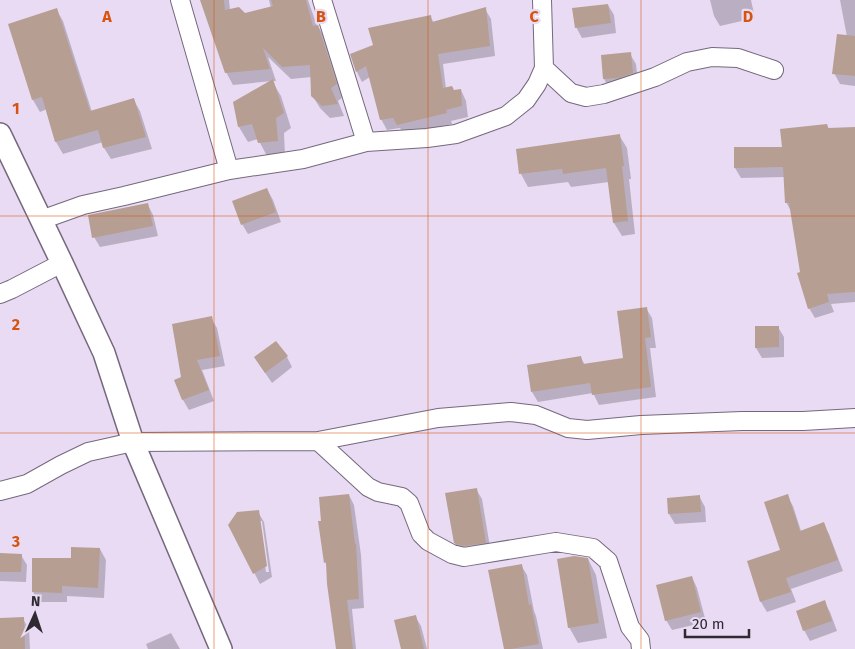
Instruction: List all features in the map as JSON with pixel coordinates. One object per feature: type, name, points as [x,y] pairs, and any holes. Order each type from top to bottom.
[{"type":"street","points":[[180,0],[229,170]]},
{"type":"street","points":[[322,0],[366,142]]},
{"type":"street","points":[[41,220],[83,205],[229,170],[303,158],[366,142],[456,134],[506,116],[526,100],[537,84],[544,68],[542,0]]},
{"type":"street","points":[[544,68],[571,93],[586,97],[604,94],[655,77],[687,62],[712,56],[738,58],[774,70]]},
{"type":"street","points":[[0,134],[104,354],[133,442],[221,649]]},
{"type":"street","points":[[0,294],[62,263]]},
{"type":"street","points":[[0,491],[27,484],[88,452],[133,442],[318,441],[438,418],[511,412],[536,415],[568,428],[587,430],[641,424],[803,421],[855,418]]},
{"type":"street","points":[[318,441],[368,486],[378,492],[402,497],[409,504],[421,534],[428,541],[452,554],[464,557],[556,542],[593,548],[608,561],[630,627],[640,640],[641,649]]},
{"type":"building","points":[[200,0],[224,0],[225,10],[239,7],[245,13],[273,6],[271,0],[306,0],[313,26],[318,25],[337,84],[331,88],[338,104],[322,106],[311,96],[310,65],[282,67],[263,48],[270,69],[225,73]]},
{"type":"building","points":[[608,4],[611,23],[575,28],[572,8]]},
{"type":"building","points":[[486,7],[490,46],[438,54],[443,88],[452,86],[454,90],[461,89],[462,106],[446,110],[447,113],[397,125],[393,118],[380,120],[366,66],[356,72],[350,54],[373,45],[368,28],[431,15],[432,22]]},
{"type":"building","points":[[57,8],[90,111],[134,98],[146,137],[103,148],[98,130],[55,142],[42,97],[32,100],[8,24]]},
{"type":"building","points":[[837,34],[855,36],[855,76],[832,74]]},
{"type":"building","points":[[631,52],[633,73],[619,78],[603,79],[601,55]]},
{"type":"building","points":[[273,79],[284,113],[276,118],[278,141],[258,143],[252,124],[238,127],[233,102]]},
{"type":"building","points":[[827,124],[828,128],[855,127],[855,292],[827,294],[829,302],[808,309],[797,273],[800,272],[789,203],[785,203],[783,167],[734,168],[734,147],[782,147],[780,129]]},
{"type":"building","points":[[620,134],[628,221],[613,223],[606,168],[563,174],[562,169],[519,174],[516,149]]},
{"type":"building","points":[[267,188],[276,212],[241,225],[232,201]]},
{"type":"building","points":[[148,203],[153,226],[92,238],[88,215]]},
{"type":"building","points":[[647,307],[651,337],[645,338],[651,387],[592,395],[590,383],[531,392],[527,365],[581,356],[583,364],[623,358],[617,311]]},
{"type":"building","points":[[212,316],[220,356],[197,360],[209,390],[182,400],[174,380],[181,377],[172,324]]},
{"type":"building","points":[[755,326],[779,326],[779,347],[755,348]]},
{"type":"building","points":[[276,341],[288,356],[265,373],[254,357]]},
{"type":"building","points":[[477,488],[486,543],[464,546],[456,544],[454,543],[445,493]]},
{"type":"building","points":[[349,494],[356,544],[359,599],[347,600],[353,649],[336,649],[327,584],[326,562],[324,563],[318,521],[321,521],[319,497]]},
{"type":"building","points":[[788,494],[800,531],[824,522],[838,560],[786,578],[791,592],[760,602],[747,561],[780,550],[764,502]]},
{"type":"building","points":[[700,495],[701,512],[668,514],[667,498]]},
{"type":"building","points":[[259,510],[267,566],[253,574],[228,525],[237,512]]},
{"type":"building","points":[[71,547],[100,548],[98,588],[62,586],[62,593],[32,592],[32,558],[71,558]]},
{"type":"building","points":[[0,553],[22,554],[21,572],[0,572]]},
{"type":"building","points":[[574,556],[588,558],[599,623],[568,628],[557,559]]},
{"type":"building","points":[[522,564],[529,605],[531,604],[539,644],[504,649],[488,570]]},
{"type":"building","points":[[692,576],[701,612],[665,621],[656,585]]},
{"type":"building","points":[[825,600],[832,621],[803,631],[796,611]]},
{"type":"building","points":[[416,615],[424,649],[401,649],[394,620]]},
{"type":"building","points":[[24,617],[25,649],[0,649],[0,618]]}]
